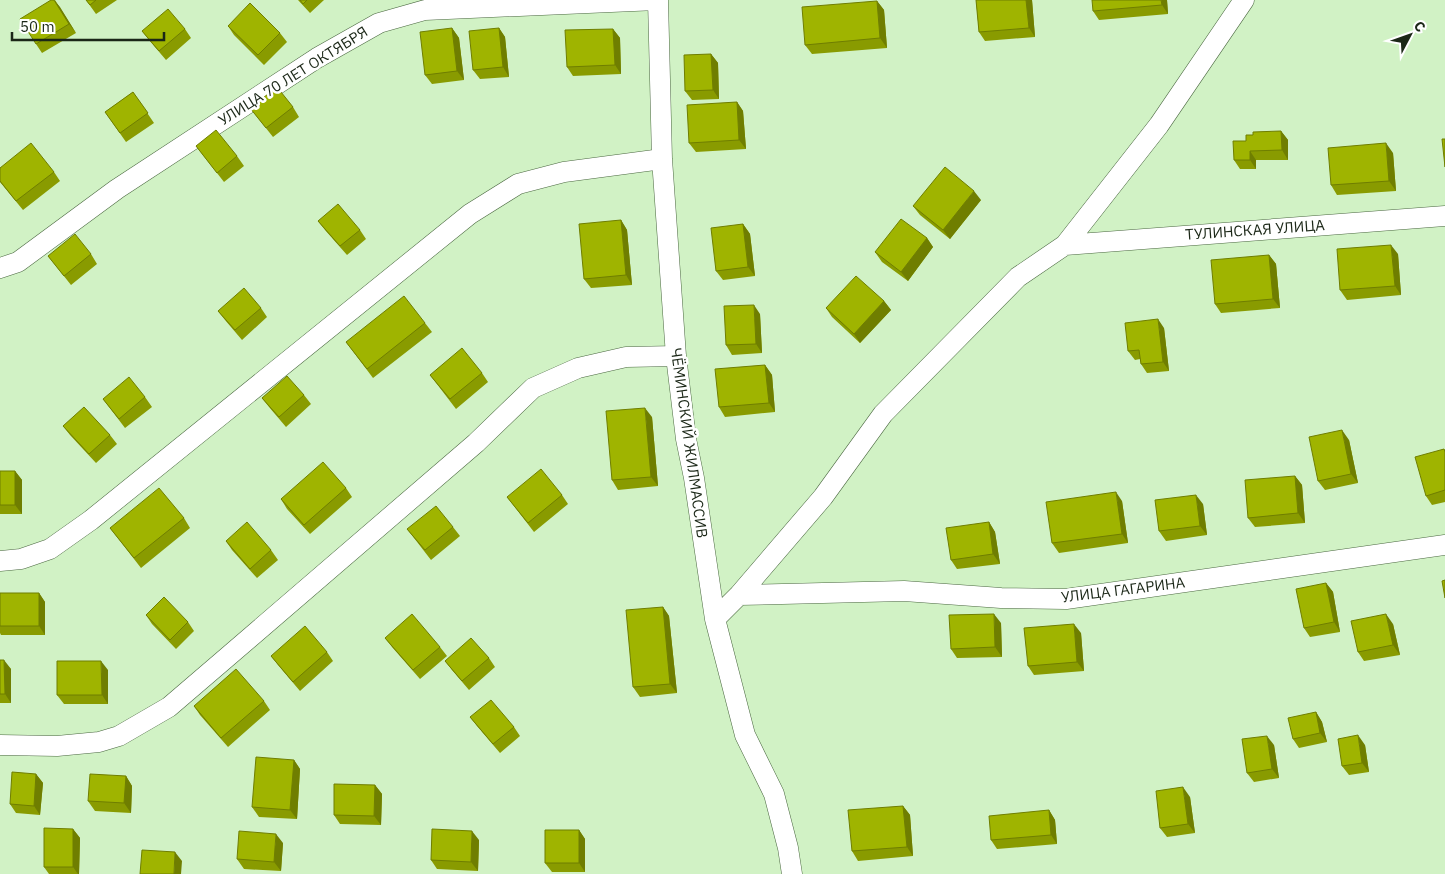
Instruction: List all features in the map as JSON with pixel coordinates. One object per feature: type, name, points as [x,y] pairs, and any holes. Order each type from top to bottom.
[{"type":"street","name":"ЧЁМИНСКИЙ ЖИЛМАССИВ","points":[[657,0],[662,159],[676,356],[686,439],[694,478],[715,619],[745,735],[774,794],[788,848],[792,874]]},
{"type":"street","name":"УЛИЦА 70 ЛЕТ ОКТЯБРЯ","points":[[0,268],[18,262],[117,189],[317,58],[379,22],[425,10],[657,0]]},
{"type":"street","points":[[715,619],[739,595],[823,497],[883,414],[1018,277],[1065,245],[1159,125],[1244,0]]},
{"type":"street","points":[[0,561],[21,559],[50,549],[91,520],[470,214],[518,184],[564,172],[662,159]]},
{"type":"street","name":"ТУЛИНСКАЯ УЛИЦА","points":[[1065,245],[1445,216]]},
{"type":"street","points":[[0,745],[57,746],[99,742],[119,736],[168,706],[218,665],[476,443],[533,388],[578,368],[626,357],[676,356]]},
{"type":"street","name":"УЛИЦА ГАГАРИНА","points":[[739,595],[904,591],[1001,598],[1066,599],[1445,545]]},
{"type":"building","points":[[54,0],[69,24],[36,44],[20,19]]},
{"type":"building","points":[[86,0],[96,0],[90,5]]},
{"type":"building","points":[[976,0],[1026,0],[1029,28],[979,32]]},
{"type":"building","points":[[1092,0],[1161,0],[1162,5],[1093,11]]},
{"type":"building","points":[[877,1],[880,38],[805,45],[802,7]]},
{"type":"building","points":[[250,3],[280,33],[258,55],[228,26]]},
{"type":"building","points":[[168,9],[185,29],[159,51],[142,31]]},
{"type":"building","points":[[452,28],[457,71],[425,75],[420,32]]},
{"type":"building","points":[[499,28],[503,67],[473,70],[469,31]]},
{"type":"building","points":[[613,29],[615,65],[567,67],[565,30]]},
{"type":"building","points":[[711,54],[713,90],[685,91],[684,55]]},
{"type":"building","points":[[277,87],[293,107],[266,128],[250,108]]},
{"type":"building","points":[[133,92],[148,113],[120,133],[105,112]]},
{"type":"building","points":[[737,102],[739,140],[689,143],[687,105]]},
{"type":"building","points":[[216,130],[237,156],[217,173],[196,146]]},
{"type":"building","points":[[1281,131],[1282,150],[1250,151],[1250,160],[1234,160],[1233,141],[1246,141],[1246,135],[1253,135],[1253,132]]},
{"type":"building","points":[[1442,139],[1445,139],[1445,167]]},
{"type":"building","points":[[31,143],[54,172],[16,201],[0,181],[0,168]]},
{"type":"building","points":[[1386,143],[1389,181],[1331,185],[1328,148]]},
{"type":"building","points":[[945,167],[974,191],[943,230],[913,206]]},
{"type":"building","points":[[338,204],[360,230],[340,246],[318,221]]},
{"type":"building","points":[[901,219],[927,238],[901,272],[875,252]]},
{"type":"building","points":[[621,220],[626,275],[584,279],[579,224]]},
{"type":"building","points":[[743,224],[748,267],[716,271],[711,228]]},
{"type":"building","points":[[75,234],[91,254],[64,276],[48,256]]},
{"type":"building","points":[[1391,245],[1395,286],[1340,290],[1337,249]]},
{"type":"building","points":[[1269,255],[1273,299],[1215,304],[1211,260]]},
{"type":"building","points":[[856,276],[884,301],[854,334],[826,308]]},
{"type":"building","points":[[244,288],[261,308],[235,330],[218,311]]},
{"type":"building","points":[[404,296],[425,323],[367,369],[346,342]]},
{"type":"building","points":[[754,305],[756,344],[726,345],[724,306]]},
{"type":"building","points":[[1158,319],[1163,362],[1141,364],[1139,350],[1128,351],[1125,323]]},
{"type":"building","points":[[462,348],[482,373],[450,399],[430,375]]},
{"type":"building","points":[[765,365],[769,403],[719,407],[715,369]]},
{"type":"building","points":[[287,376],[304,395],[279,417],[262,398]]},
{"type":"building","points":[[129,377],[145,397],[119,419],[103,399]]},
{"type":"building","points":[[84,407],[110,435],[89,454],[63,426]]},
{"type":"building","points":[[645,408],[651,477],[612,480],[606,411]]},
{"type":"building","points":[[1342,430],[1351,474],[1318,481],[1309,437]]},
{"type":"building","points":[[1444,449],[1445,490],[1426,496],[1415,457]]},
{"type":"building","points":[[323,462],[346,488],[304,525],[281,499]]},
{"type":"building","points":[[541,469],[562,495],[528,523],[507,497]]},
{"type":"building","points":[[0,471],[15,471],[15,505],[0,505]]},
{"type":"building","points":[[1295,476],[1298,513],[1248,518],[1245,480]]},
{"type":"building","points":[[159,488],[184,518],[134,558],[110,528]]},
{"type":"building","points":[[1116,492],[1122,534],[1052,543],[1046,502]]},
{"type":"building","points":[[1196,495],[1200,526],[1159,531],[1155,500]]},
{"type":"building","points":[[436,506],[453,527],[425,550],[407,529]]},
{"type":"building","points":[[247,522],[271,550],[250,569],[226,541]]},
{"type":"building","points":[[989,522],[993,554],[951,560],[946,528]]},
{"type":"building","points":[[1445,580],[1445,598],[1442,581]]},
{"type":"building","points":[[1326,583],[1334,622],[1304,628],[1296,589]]},
{"type":"building","points":[[0,593],[39,593],[39,626],[0,626]]},
{"type":"building","points":[[164,597],[188,622],[170,640],[146,615]]},
{"type":"building","points":[[663,607],[670,684],[633,687],[626,610]]},
{"type":"building","points":[[412,614],[440,647],[413,670],[385,638]]},
{"type":"building","points":[[994,614],[995,647],[951,649],[949,615]]},
{"type":"building","points":[[1386,614],[1393,645],[1358,652],[1351,621]]},
{"type":"building","points":[[1074,624],[1077,662],[1028,666],[1024,628]]},
{"type":"building","points":[[305,626],[327,652],[293,682],[271,656]]},
{"type":"building","points":[[471,638],[489,658],[462,681],[445,661]]},
{"type":"building","points":[[0,660],[4,660],[5,694],[0,694]]},
{"type":"building","points":[[57,661],[101,661],[102,695],[57,695]]},
{"type":"building","points":[[236,669],[264,701],[221,738],[194,706]]},
{"type":"building","points":[[491,700],[514,727],[493,744],[470,717]]},
{"type":"building","points":[[1316,712],[1320,733],[1293,739],[1288,718]]},
{"type":"building","points":[[1358,735],[1362,763],[1342,766],[1338,739]]},
{"type":"building","points":[[1267,736],[1272,769],[1247,773],[1242,739]]},
{"type":"building","points":[[256,757],[294,760],[290,810],[252,807]]},
{"type":"building","points":[[12,772],[36,774],[34,806],[10,804]]},
{"type":"building","points":[[90,774],[126,776],[124,803],[88,801]]},
{"type":"building","points":[[334,784],[375,785],[374,816],[334,815]]},
{"type":"building","points":[[1183,787],[1188,824],[1160,828],[1156,791]]},
{"type":"building","points":[[903,806],[907,847],[852,851],[848,810]]},
{"type":"building","points":[[1049,810],[1051,835],[991,840],[989,816]]},
{"type":"building","points":[[44,828],[73,829],[73,867],[44,867]]},
{"type":"building","points":[[432,829],[472,831],[471,862],[431,860]]},
{"type":"building","points":[[545,830],[579,830],[579,863],[545,863]]},
{"type":"building","points":[[239,831],[276,834],[274,862],[237,859]]},
{"type":"building","points":[[142,850],[175,852],[174,874],[140,874]]}]
